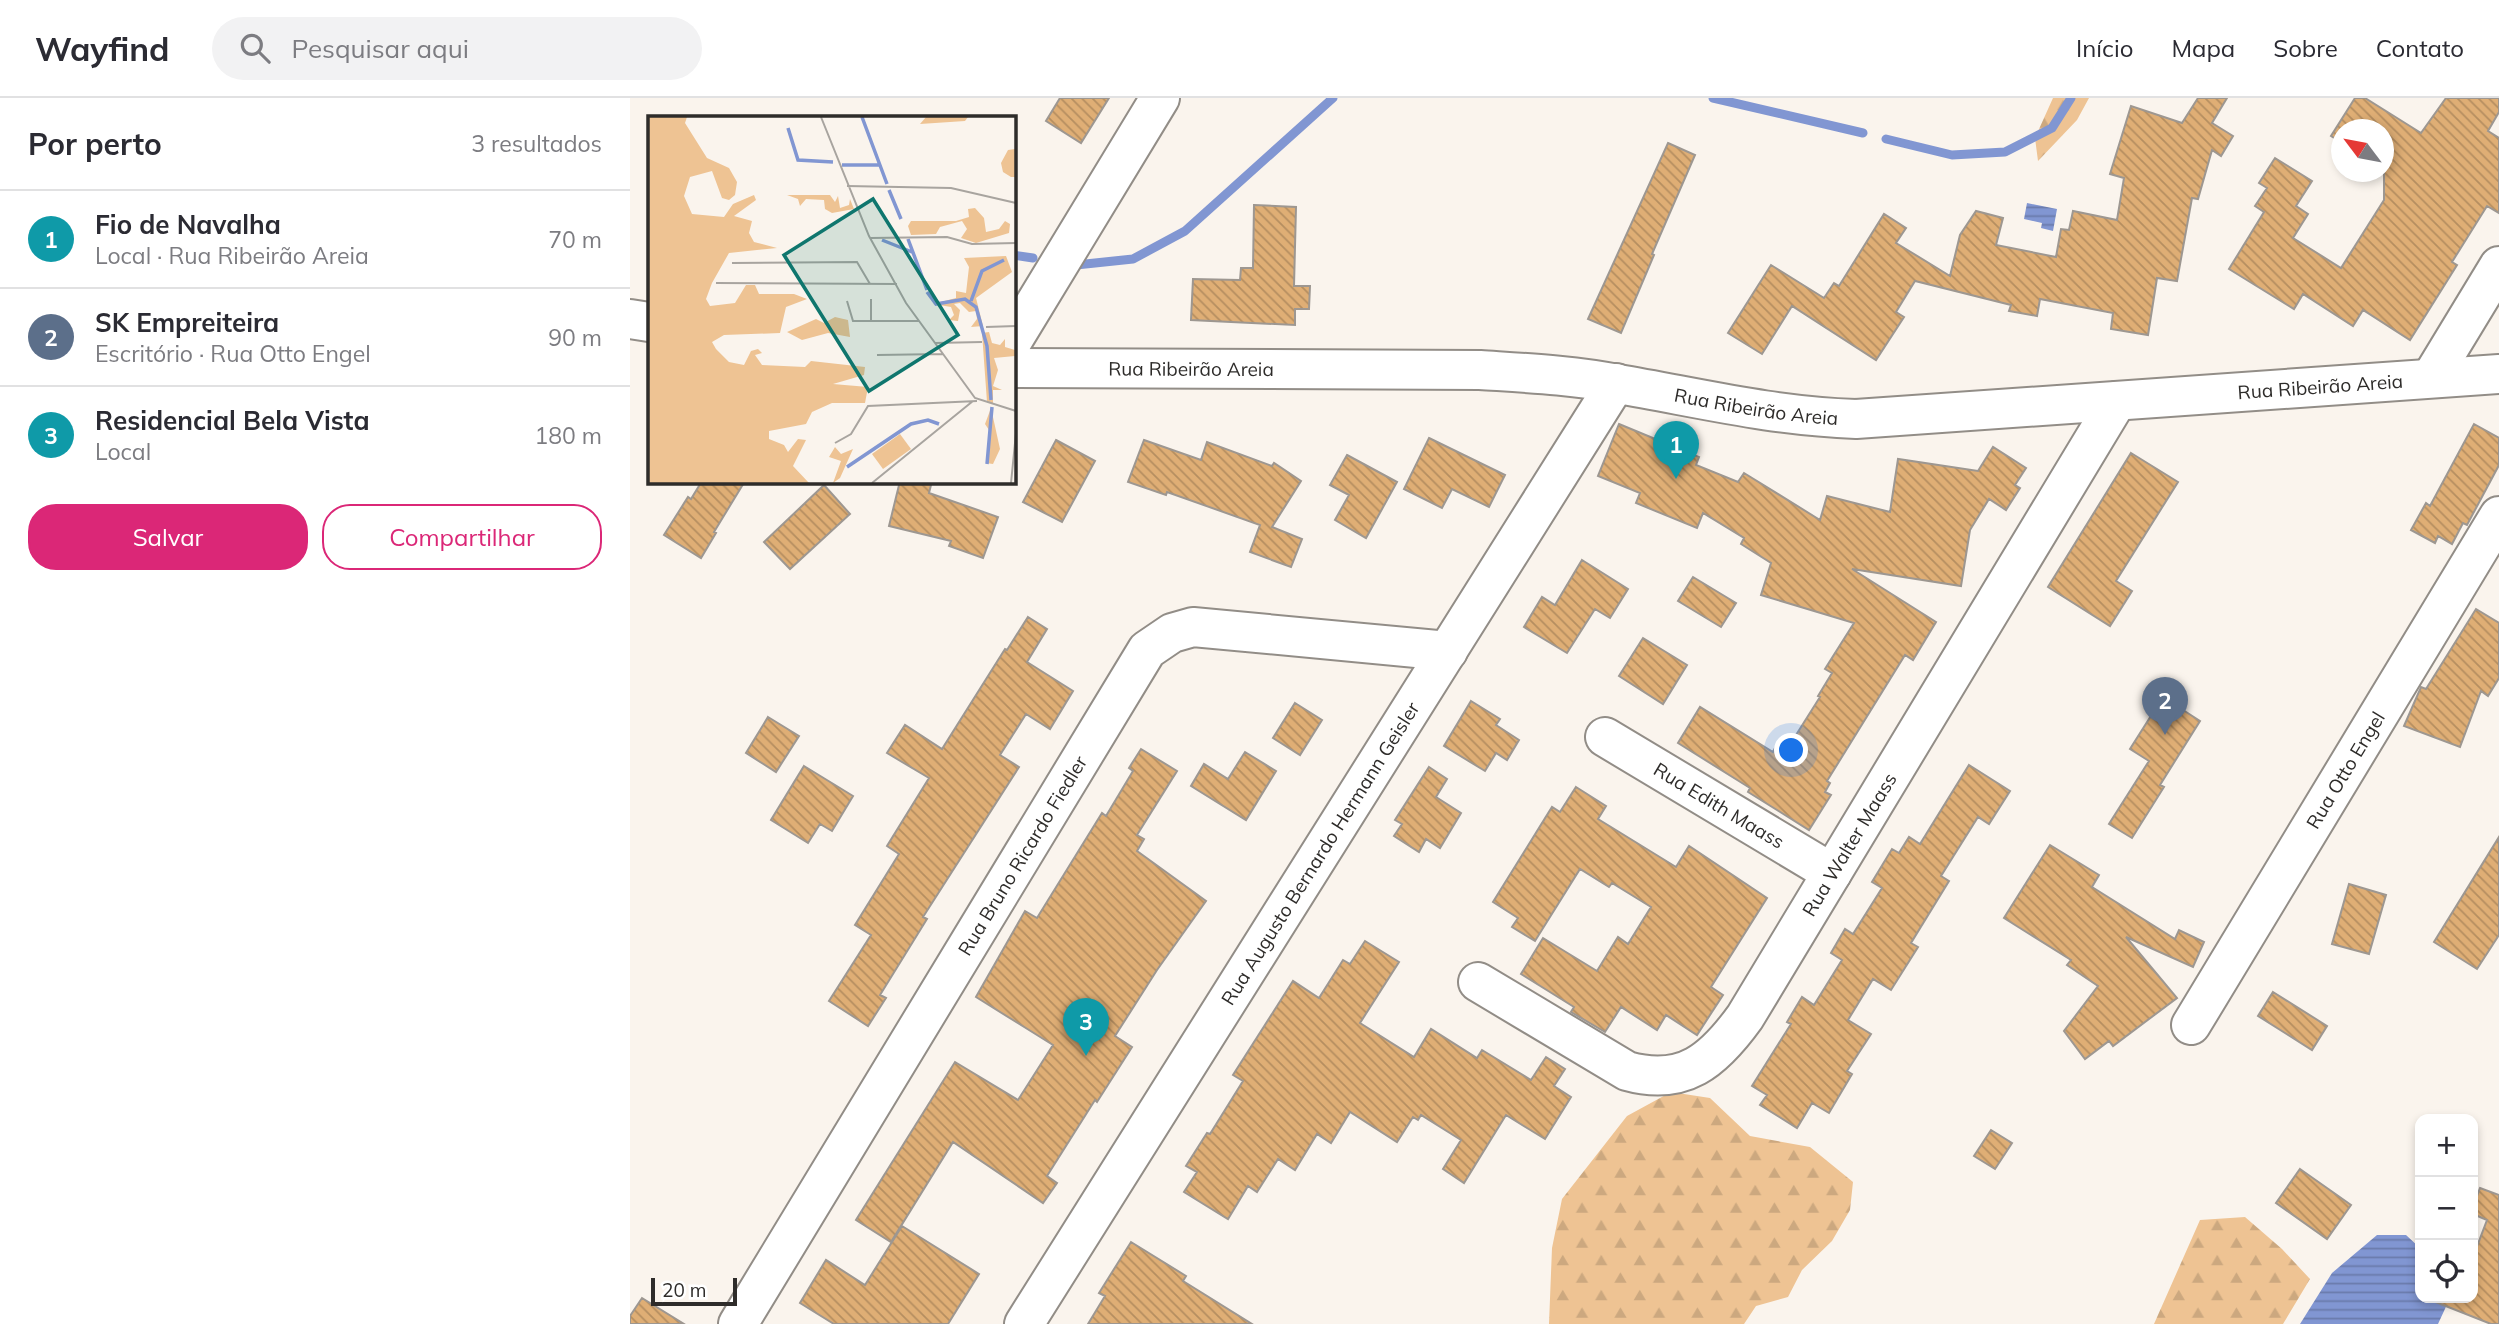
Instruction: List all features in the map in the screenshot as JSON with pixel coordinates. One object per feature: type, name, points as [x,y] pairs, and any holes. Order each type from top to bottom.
[{"type":"street","points":[[1015,337],[1160,98]]},
{"type":"street","points":[[2431,378],[2499,267]]},
{"type":"street","points":[[630,319],[648,322]]},
{"type":"street","name":"Rua Ribeirão Areia","points":[[1015,368],[1480,370],[1616,383],[1742,409],[1816,418],[1892,418],[2499,374]]},
{"type":"street","name":"Rua Augusto Bernardo Hermann Geisler","points":[[1024,1324],[1616,383]]},
{"type":"street","name":"Rua Walter Maass","points":[[1478,982],[1627,1071],[1646,1076],[1668,1074],[1692,1069],[1712,1057],[1745,1017],[2117,401]]},
{"type":"street","name":"Rua Otto Engel","points":[[2191,1026],[2499,516]]},
{"type":"street","name":"Rua Bruno Ricardo Fiedler","points":[[738,1324],[1147,650],[1172,633],[1193,627],[1448,651]]},
{"type":"street","name":"Rua Edith Maass","points":[[1605,737],[1832,873]]},
{"type":"green space","points":[[2053,98],[2089,98],[2077,120],[2038,161],[2035,138]]},
{"type":"green space","points":[[1671,1092],[1710,1098],[1750,1136],[1810,1147],[1853,1182],[1850,1210],[1832,1241],[1802,1270],[1788,1297],[1756,1306],[1744,1324],[1549,1324],[1552,1248],[1562,1199],[1627,1116]]},
{"type":"green space","points":[[2245,1217],[2282,1249],[2310,1279],[2283,1324],[2154,1324],[2200,1220]]},
{"type":"water","points":[[2027,203],[2057,209],[2053,231],[2041,228],[2042,223],[2024,219]]},
{"type":"water","points":[[2377,1235],[2406,1235],[2415,1243],[2415,1303],[2448,1303],[2438,1324],[2300,1324],[2332,1273]]},
{"type":"building","points":[[1060,98],[1109,98],[1081,143],[1046,121]]},
{"type":"building","points":[[2198,98],[2227,98],[2212,123],[2233,136],[2221,156],[2212,150],[2198,199],[2192,198],[2177,281],[2157,278],[2148,335],[2111,329],[2113,313],[2040,299],[2037,316],[2009,311],[2011,305],[1915,281],[1896,312],[1904,317],[1876,360],[1792,306],[1762,354],[1728,333],[1771,265],[1824,298],[1834,283],[1839,286],[1884,214],[1906,228],[1896,243],[1950,276],[1960,235],[1976,211],[2003,218],[1996,245],[2056,257],[2061,229],[2069,230],[2073,211],[2117,220],[2124,178],[2110,174],[2131,106],[2182,123]]},
{"type":"building","points":[[2355,98],[2365,98],[2421,133],[2446,98],[2499,98],[2499,112],[2488,131],[2499,138],[2499,213],[2487,206],[2452,262],[2457,265],[2410,340],[2363,310],[2353,326],[2303,294],[2294,309],[2229,269],[2264,212],[2255,206],[2267,188],[2259,183],[2275,158],[2312,181],[2296,206],[2308,214],[2293,238],[2341,268],[2384,200],[2384,182],[2394,182],[2394,119],[2342,119]]},
{"type":"building","points":[[1668,143],[1695,155],[1621,333],[1588,319]]},
{"type":"building","points":[[1254,205],[1296,207],[1294,286],[1310,286],[1309,309],[1295,309],[1295,325],[1191,320],[1193,279],[1240,280],[1241,268],[1253,268]]},
{"type":"building","points":[[1619,424],[1699,457],[1696,465],[1738,482],[1744,473],[1820,520],[1827,496],[1890,512],[1898,459],[1978,471],[1993,447],[2026,468],[2015,485],[2020,488],[2006,510],[1989,499],[1970,530],[1961,586],[1852,569],[1936,622],[1913,660],[1905,655],[1827,781],[1830,783],[1825,792],[1831,795],[1809,830],[1748,792],[1750,788],[1678,743],[1700,707],[1773,752],[1775,748],[1784,754],[1820,697],[1818,696],[1832,673],[1825,669],[1854,623],[1761,595],[1771,563],[1741,544],[1744,538],[1703,513],[1697,528],[1636,503],[1640,493],[1598,476]]},
{"type":"building","points":[[2474,424],[2499,438],[2499,465],[2467,525],[2463,523],[2452,544],[2438,536],[2435,543],[2411,530],[2426,503],[2430,506]]},
{"type":"building","points":[[1429,438],[1505,475],[1489,507],[1452,489],[1442,508],[1404,489]]},
{"type":"building","points":[[1056,440],[1095,461],[1062,522],[1023,502]]},
{"type":"building","points":[[1144,440],[1201,460],[1207,442],[1272,466],[1274,463],[1301,481],[1272,527],[1302,539],[1291,567],[1250,552],[1260,525],[1167,492],[1166,495],[1128,482]]},
{"type":"building","points":[[2131,453],[2178,482],[2116,581],[2132,591],[2110,626],[2048,587]]},
{"type":"building","points":[[1347,455],[1397,482],[1366,538],[1335,520],[1349,495],[1330,485]]},
{"type":"building","points":[[701,483],[744,483],[701,558],[664,535],[688,497],[691,499]]},
{"type":"building","points":[[900,483],[932,483],[929,493],[998,517],[983,558],[949,546],[951,541],[889,526]]},
{"type":"building","points":[[824,485],[850,514],[790,569],[764,542]]},
{"type":"building","points":[[1582,560],[1628,589],[1610,618],[1595,609],[1567,653],[1524,627],[1542,597],[1555,605]]},
{"type":"building","points":[[1693,577],[1736,603],[1721,627],[1678,601]]},
{"type":"building","points":[[2476,609],[2499,623],[2499,678],[2488,696],[2481,691],[2460,747],[2404,726],[2421,687],[2426,689]]},
{"type":"building","points":[[1028,617],[1047,629],[1027,662],[1073,691],[1050,729],[1026,714],[1000,755],[1019,767],[923,917],[927,919],[880,995],[886,998],[868,1026],[829,1001],[871,935],[855,925],[899,854],[887,846],[929,778],[887,753],[905,725],[942,749]]},
{"type":"building","points":[[1643,638],[1687,665],[1663,704],[1619,676]]},
{"type":"building","points":[[2163,697],[2200,721],[2160,785],[2164,787],[2132,838],[2109,824],[2149,761],[2130,749]]},
{"type":"building","points":[[1471,701],[1500,719],[1496,725],[1519,740],[1507,760],[1496,753],[1485,771],[1444,746]]},
{"type":"building","points":[[1295,703],[1322,720],[1300,755],[1273,738]]},
{"type":"building","points":[[768,717],[799,736],[776,772],[746,753]]},
{"type":"building","points":[[1141,749],[1177,771],[1137,835],[1144,839],[1137,851],[1206,901],[1115,1036],[1132,1047],[1047,1176],[1057,1183],[1043,1203],[953,1142],[891,1242],[856,1220],[955,1062],[1018,1100],[1053,1045],[976,997],[1025,911],[1037,918],[1102,813],[1106,816],[1133,771],[1129,768]]},
{"type":"building","points":[[1245,752],[1276,771],[1246,820],[1191,786],[1204,764],[1228,779]]},
{"type":"building","points":[[1969,765],[2010,791],[1989,824],[1978,817],[1941,876],[1949,881],[1911,943],[1918,947],[1891,990],[1873,979],[1848,1020],[1871,1034],[1847,1071],[1852,1074],[1829,1113],[1812,1103],[1797,1128],[1760,1105],[1767,1095],[1752,1086],[1791,1024],[1787,1022],[1802,997],[1814,1005],[1842,960],[1831,953],[1845,929],[1853,934],[1882,888],[1872,882],[1892,849],[1899,853],[1909,837],[1920,844]]},
{"type":"building","points":[[804,766],[853,796],[832,831],[820,824],[808,843],[771,820]]},
{"type":"building","points":[[1429,767],[1447,779],[1436,797],[1461,813],[1440,848],[1426,839],[1419,852],[1394,836],[1402,824],[1395,820]]},
{"type":"building","points":[[1576,787],[1606,806],[1598,819],[1676,867],[1689,846],[1767,898],[1711,987],[1723,995],[1697,1035],[1666,1015],[1657,1030],[1621,1007],[1605,1032],[1571,1012],[1574,1007],[1521,974],[1543,938],[1597,971],[1618,937],[1628,944],[1651,907],[1612,883],[1609,887],[1580,869],[1535,941],[1512,927],[1518,918],[1493,902],[1552,807],[1560,812]]},
{"type":"building","points":[[2499,837],[2499,935],[2477,969],[2434,942]]},
{"type":"building","points":[[2050,845],[2099,875],[2092,887],[2175,939],[2179,930],[2204,942],[2193,967],[2126,937],[2177,998],[2113,1046],[2109,1041],[2085,1059],[2064,1031],[2098,986],[2067,965],[2071,960],[2004,918]]},
{"type":"building","points":[[2349,884],[2386,895],[2369,954],[2332,944]]},
{"type":"building","points":[[1365,941],[1399,962],[1360,1023],[1414,1057],[1431,1029],[1477,1058],[1482,1050],[1531,1080],[1546,1057],[1565,1069],[1554,1086],[1571,1097],[1545,1139],[1506,1115],[1464,1183],[1443,1169],[1461,1140],[1421,1115],[1418,1120],[1413,1117],[1397,1142],[1350,1112],[1331,1143],[1317,1134],[1295,1170],[1278,1159],[1257,1192],[1248,1186],[1228,1219],[1184,1192],[1197,1172],[1186,1166],[1207,1133],[1210,1134],[1243,1081],[1233,1075],[1293,981],[1319,998],[1343,960],[1350,964]]},
{"type":"building","points":[[2273,992],[2327,1026],[2312,1050],[2258,1016]]},
{"type":"building","points":[[1991,1130],[2012,1143],[1995,1169],[1974,1156]]},
{"type":"building","points":[[2300,1169],[2351,1205],[2327,1239],[2276,1203]]},
{"type":"building","points":[[2480,1188],[2499,1195],[2499,1324],[2491,1324],[2438,1303],[2478,1303],[2478,1244],[2487,1220],[2478,1216]]},
{"type":"building","points":[[902,1226],[979,1274],[948,1324],[834,1324],[800,1303],[826,1260],[865,1285]]},
{"type":"building","points":[[1131,1242],[1186,1276],[1183,1281],[1252,1324],[1088,1324],[1105,1296],[1099,1293]]},
{"type":"building","points":[[642,1298],[684,1324],[630,1324],[630,1316]]},
{"type":"waterway","points":[[1076,265],[1133,259],[1185,231],[1333,98]]},
{"type":"waterway","points":[[1713,98],[1863,133]]},
{"type":"waterway","points":[[1886,139],[1952,155],[2005,152],[2052,128],[2071,98]]},
{"type":"waterway","points":[[1015,255],[1033,258]]},
{"type":"place","name":"Fio de Navalha","points":[[1676,479]]},
{"type":"place","name":"SK Empreiteira","points":[[2165,735]]},
{"type":"place","name":"Residencial Bela Vista","points":[[1086,1056]]}]
